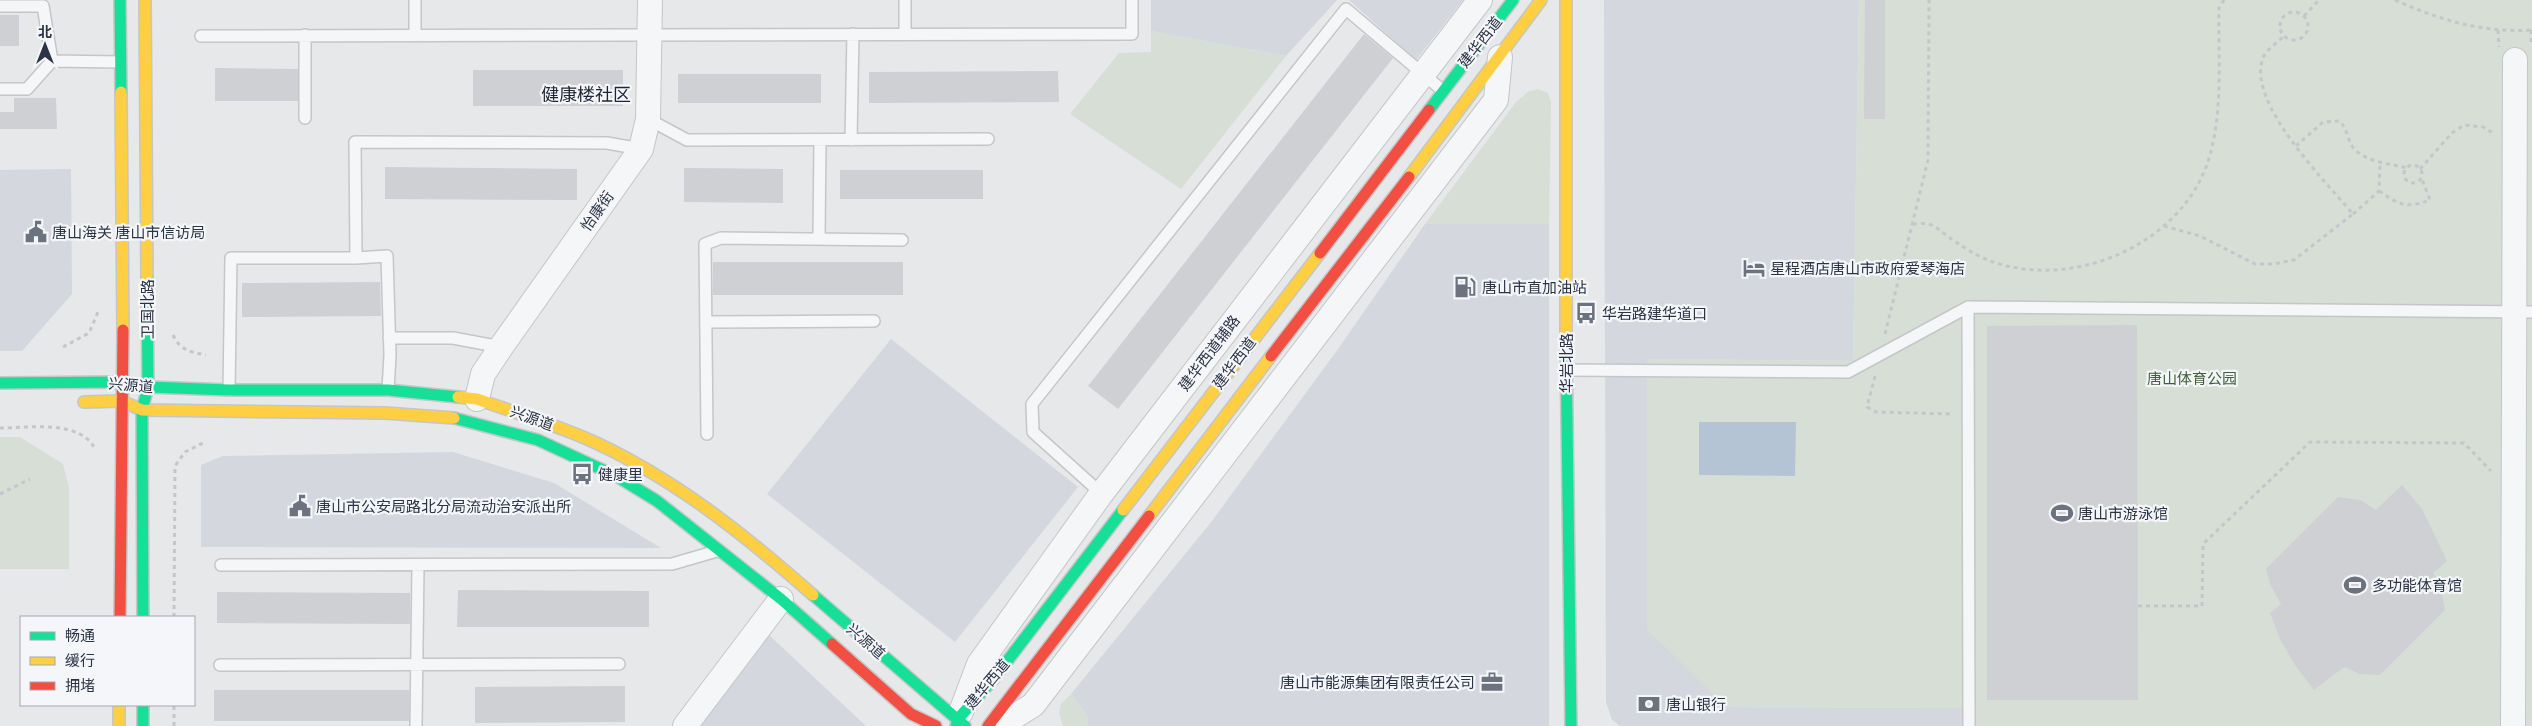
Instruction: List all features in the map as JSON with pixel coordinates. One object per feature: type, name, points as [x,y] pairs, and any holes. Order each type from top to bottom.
[{"type":"main road","name":"卫国北路","points":[[120,0],[124,382],[121,401],[120,616]]},
{"type":"main road","name":"卫国北路","points":[[143,616],[142,410],[148,387],[145,0]]},
{"type":"main road","name":"建华西道","points":[[960,724],[1442,90],[1513,0]]},
{"type":"main road","name":"建华西道","points":[[988,726],[1500,57],[1541,0]]},
{"type":"main road","name":"华岩北路","points":[[1566,0],[1566,370],[1571,726]]},
{"type":"main road","name":"兴源道","points":[[0,383],[124,382],[148,387],[229,390],[388,390],[477,399],[585,438],[655,474],[706,508],[788,573],[960,724]]},
{"type":"main road","name":"兴源道","points":[[73,402],[121,401],[142,410],[385,413],[452,417],[500,428],[538,440],[618,477],[657,501],[781,599],[911,714],[936,726]]},
{"type":"main road","points":[[119,706],[119,726]]},
{"type":"main road","points":[[143,706],[143,726]]},
{"type":"street","name":"怡康街","points":[[477,399],[483,374],[641,149],[648,119],[650,0]]},
{"type":"street","name":"建华西道辅路","points":[[960,724],[979,664],[1101,494],[1480,0]]},
{"type":"street","points":[[999,726],[1033,705],[1496,100],[1500,57]]},
{"type":"street","points":[[2513,726],[2514,493],[2523,312],[2514,147],[2515,60]]},
{"type":"street","points":[[685,726],[781,599]]},
{"type":"lane","points":[[415,0],[415,35]]},
{"type":"lane","points":[[905,0],[905,34]]},
{"type":"lane","points":[[201,36],[1132,34],[1132,0]]},
{"type":"lane","points":[[0,6],[42,6],[52,61]]},
{"type":"lane","points":[[1123,509],[1101,494],[1033,432],[1032,404],[1346,9],[1442,90]]},
{"type":"lane","points":[[851,140],[853,34]]},
{"type":"lane","points":[[305,35],[305,118]]},
{"type":"lane","points":[[0,89],[27,89],[52,61],[120,62]]},
{"type":"lane","points":[[648,119],[687,140],[988,139]]},
{"type":"lane","points":[[819,238],[820,140]]},
{"type":"lane","points":[[356,258],[356,142],[607,143],[641,149]]},
{"type":"lane","points":[[707,434],[705,244],[721,238],[902,240]]},
{"type":"lane","points":[[229,390],[231,258],[356,258],[386,256],[389,338],[388,390]]},
{"type":"lane","points":[[1566,370],[1848,372],[1968,307],[2523,312]]},
{"type":"lane","points":[[1968,307],[1969,726]]},
{"type":"lane","points":[[706,322],[874,321]]},
{"type":"lane","points":[[389,338],[453,338],[501,347]]},
{"type":"lane","points":[[221,564],[418,566],[672,564],[720,550]]},
{"type":"lane","points":[[416,726],[418,566]]},
{"type":"lane","points":[[220,665],[619,664]]},
{"type":"path","points":[[1929,0],[1928,160],[1867,407],[1876,412],[1955,414],[1956,404]]},
{"type":"path","points":[[1913,224],[1929,224],[1977,256],[2004,265],[2026,269],[2064,269],[2088,266],[2124,252],[2163,226],[2183,207],[2198,182],[2211,153],[2217,123],[2219,8],[2224,0]]},
{"type":"path","points":[[2304,16],[2319,0]]},
{"type":"path","points":[[2395,0],[2435,18],[2478,28],[2532,31]]},
{"type":"path","points":[[2296,12],[2304,16],[2308,29],[2302,38],[2293,40],[2284,36],[2280,29],[2284,16],[2296,12]]},
{"type":"path","points":[[2284,36],[2263,56],[2259,73],[2267,102],[2296,146],[2352,214]]},
{"type":"path","points":[[2296,146],[2323,122],[2340,121],[2348,130],[2352,146],[2360,155],[2407,168],[2412,166],[2420,169]]},
{"type":"path","points":[[2379,191],[2398,204],[2413,206],[2430,200],[2421,177],[2420,169],[2452,133],[2464,125],[2474,124],[2484,127],[2514,147]]},
{"type":"path","points":[[2163,226],[2200,236],[2255,264],[2273,264],[2294,260],[2379,191],[2380,161]]},
{"type":"path","points":[[2407,168],[2404,176],[2409,182],[2417,182],[2421,177]]},
{"type":"path","points":[[172,326],[172,335],[178,346],[191,352],[206,355]]},
{"type":"path","points":[[0,428],[64,429],[85,436],[95,448],[97,456]]},
{"type":"path","points":[[2138,606],[2202,606],[2203,544],[2310,442],[2464,443],[2514,493]]},
{"type":"path","points":[[174,616],[175,466],[184,452],[204,443]]},
{"type":"path","points":[[0,494],[30,479]]},
{"type":"path","points":[[174,706],[174,726]]},
{"type":"shaded area","points":[[1151,0],[1337,0],[1286,56],[1151,31]]},
{"type":"shaded area","points":[[1349,0],[1463,0],[1416,60]]},
{"type":"shaded area","points":[[1604,0],[1859,0],[1853,361],[1648,359],[1726,707],[1976,708],[1976,726],[1620,726],[1612,720],[1606,702]]},
{"type":"shaded area","name":"唐山海关 唐山市信访局","points":[[71,169],[72,294],[22,351],[0,351],[0,170]]},
{"type":"shaded area","points":[[1425,224],[1549,224],[1549,726],[1088,726],[1087,715],[1071,694],[1212,521],[1338,349]]},
{"type":"shaded area","points":[[891,339],[1078,487],[955,642],[767,494]]},
{"type":"shaded area","points":[[453,452],[554,483],[661,548],[201,547],[201,465],[223,456]]},
{"type":"shaded area","points":[[769,635],[866,726],[695,726]]},
{"type":"green space","name":"唐山体育公园","points":[[1859,0],[2532,0],[2532,726],[1976,726],[1976,708],[1726,707],[1647,629],[1647,359],[1853,361]]},
{"type":"green space","points":[[1151,31],[1286,56],[1181,189],[1070,114],[1119,53],[1151,52]]},
{"type":"green space","points":[[1538,89],[1548,93],[1551,102],[1549,224],[1425,224],[1516,102],[1528,92]]},
{"type":"green space","points":[[0,437],[20,437],[63,464],[69,487],[69,569],[0,569]]},
{"type":"green space","points":[[1071,694],[1087,715],[1088,726],[1063,726],[1059,713],[1061,704]]},
{"type":"water","points":[[1699,422],[1796,422],[1795,476],[1699,475]]},
{"type":"building","points":[[1865,0],[1885,0],[1885,119],[1864,119]]},
{"type":"building","points":[[0,15],[19,15],[19,46],[0,46]]},
{"type":"building","points":[[1364,34],[1393,58],[1118,409],[1088,386]]},
{"type":"building","points":[[215,68],[298,69],[298,101],[215,101]]},
{"type":"building","points":[[473,70],[623,70],[623,106],[473,106]]},
{"type":"building","points":[[1058,71],[1059,102],[869,103],[869,72]]},
{"type":"building","points":[[678,74],[821,74],[821,103],[678,103]]},
{"type":"building","points":[[14,98],[56,98],[57,129],[0,129],[0,112],[14,112]]},
{"type":"building","points":[[385,167],[577,169],[577,200],[385,199]]},
{"type":"building","points":[[684,168],[783,169],[783,203],[684,202]]},
{"type":"building","points":[[840,170],[983,170],[983,199],[840,199]]},
{"type":"building","points":[[713,262],[903,262],[903,295],[713,295]]},
{"type":"building","points":[[380,282],[381,316],[242,317],[242,283]]},
{"type":"building","name":"唐山市游泳馆","points":[[2137,325],[2138,700],[1987,700],[1987,326]]},
{"type":"building","name":"多功能体育馆","points":[[2402,485],[2422,509],[2447,561],[2433,573],[2440,584],[2445,610],[2380,675],[2360,674],[2344,667],[2314,690],[2295,665],[2280,639],[2270,613],[2281,604],[2271,586],[2266,569],[2338,497],[2360,500],[2376,510]]},
{"type":"building","points":[[458,590],[649,591],[649,627],[457,627]]},
{"type":"building","points":[[217,592],[410,593],[410,624],[217,623]]},
{"type":"building","points":[[625,686],[625,722],[475,723],[475,687]]},
{"type":"building","points":[[214,690],[409,690],[409,721],[214,721]]},
{"type":"traffic: fast","points":[[120,0],[121,92]]},
{"type":"traffic: fast","points":[[1429,110],[1513,0]]},
{"type":"traffic: fast","points":[[143,616],[142,410],[148,387],[147,277]]},
{"type":"traffic: fast","points":[[1566,342],[1571,726]]},
{"type":"traffic: fast","points":[[0,383],[124,382],[148,387],[229,390],[388,390],[458,397]]},
{"type":"traffic: fast","points":[[454,418],[538,440],[618,477],[657,501],[781,599],[832,644]]},
{"type":"traffic: fast","points":[[956,726],[958,719],[995,677],[1123,510]]},
{"type":"traffic: fast","points":[[813,595],[965,726]]},
{"type":"traffic: fast","points":[[143,706],[143,726]]},
{"type":"traffic: slow","points":[[145,0],[147,277]]},
{"type":"traffic: slow","points":[[1409,177],[1541,0]]},
{"type":"traffic: slow","points":[[1566,0],[1566,342]]},
{"type":"traffic: slow","points":[[121,92],[123,330]]},
{"type":"traffic: slow","points":[[1123,510],[1320,253]]},
{"type":"traffic: slow","points":[[1149,516],[1271,356]]},
{"type":"traffic: slow","points":[[458,397],[477,399],[558,427],[585,438],[647,470],[733,528],[813,595]]},
{"type":"traffic: slow","points":[[84,402],[121,401],[142,410],[385,413],[454,418]]},
{"type":"traffic: slow","points":[[119,706],[119,726]]},
{"type":"traffic: jam","points":[[1320,253],[1429,110]]},
{"type":"traffic: jam","points":[[1271,356],[1409,177]]},
{"type":"traffic: jam","points":[[120,616],[123,330]]},
{"type":"traffic: jam","points":[[988,726],[1149,516]]},
{"type":"traffic: jam","points":[[832,644],[911,714],[936,726]]},
{"type":"place","name":"唐山海关 唐山市信访局","points":[[36,232]]},
{"type":"place","name":"星程酒店唐山市政府爱琴海店","points":[[1754,268]]},
{"type":"place","name":"唐山市直加油站","points":[[1465,287]]},
{"type":"place","name":"华岩路建华道口","points":[[1586,313]]},
{"type":"place","name":"健康里","points":[[582,474]]},
{"type":"place","name":"唐山市公安局路北分局流动治安派出所","points":[[300,506]]},
{"type":"place","name":"唐山市游泳馆","points":[[2062,513]]},
{"type":"place","name":"多功能体育馆","points":[[2355,585]]},
{"type":"place","name":"唐山市能源集团有限责任公司","points":[[1492,682]]},
{"type":"place","name":"唐山银行","points":[[1649,704]]},
{"type":"district","name":"健康楼社区","points":[[586,94]]}]
